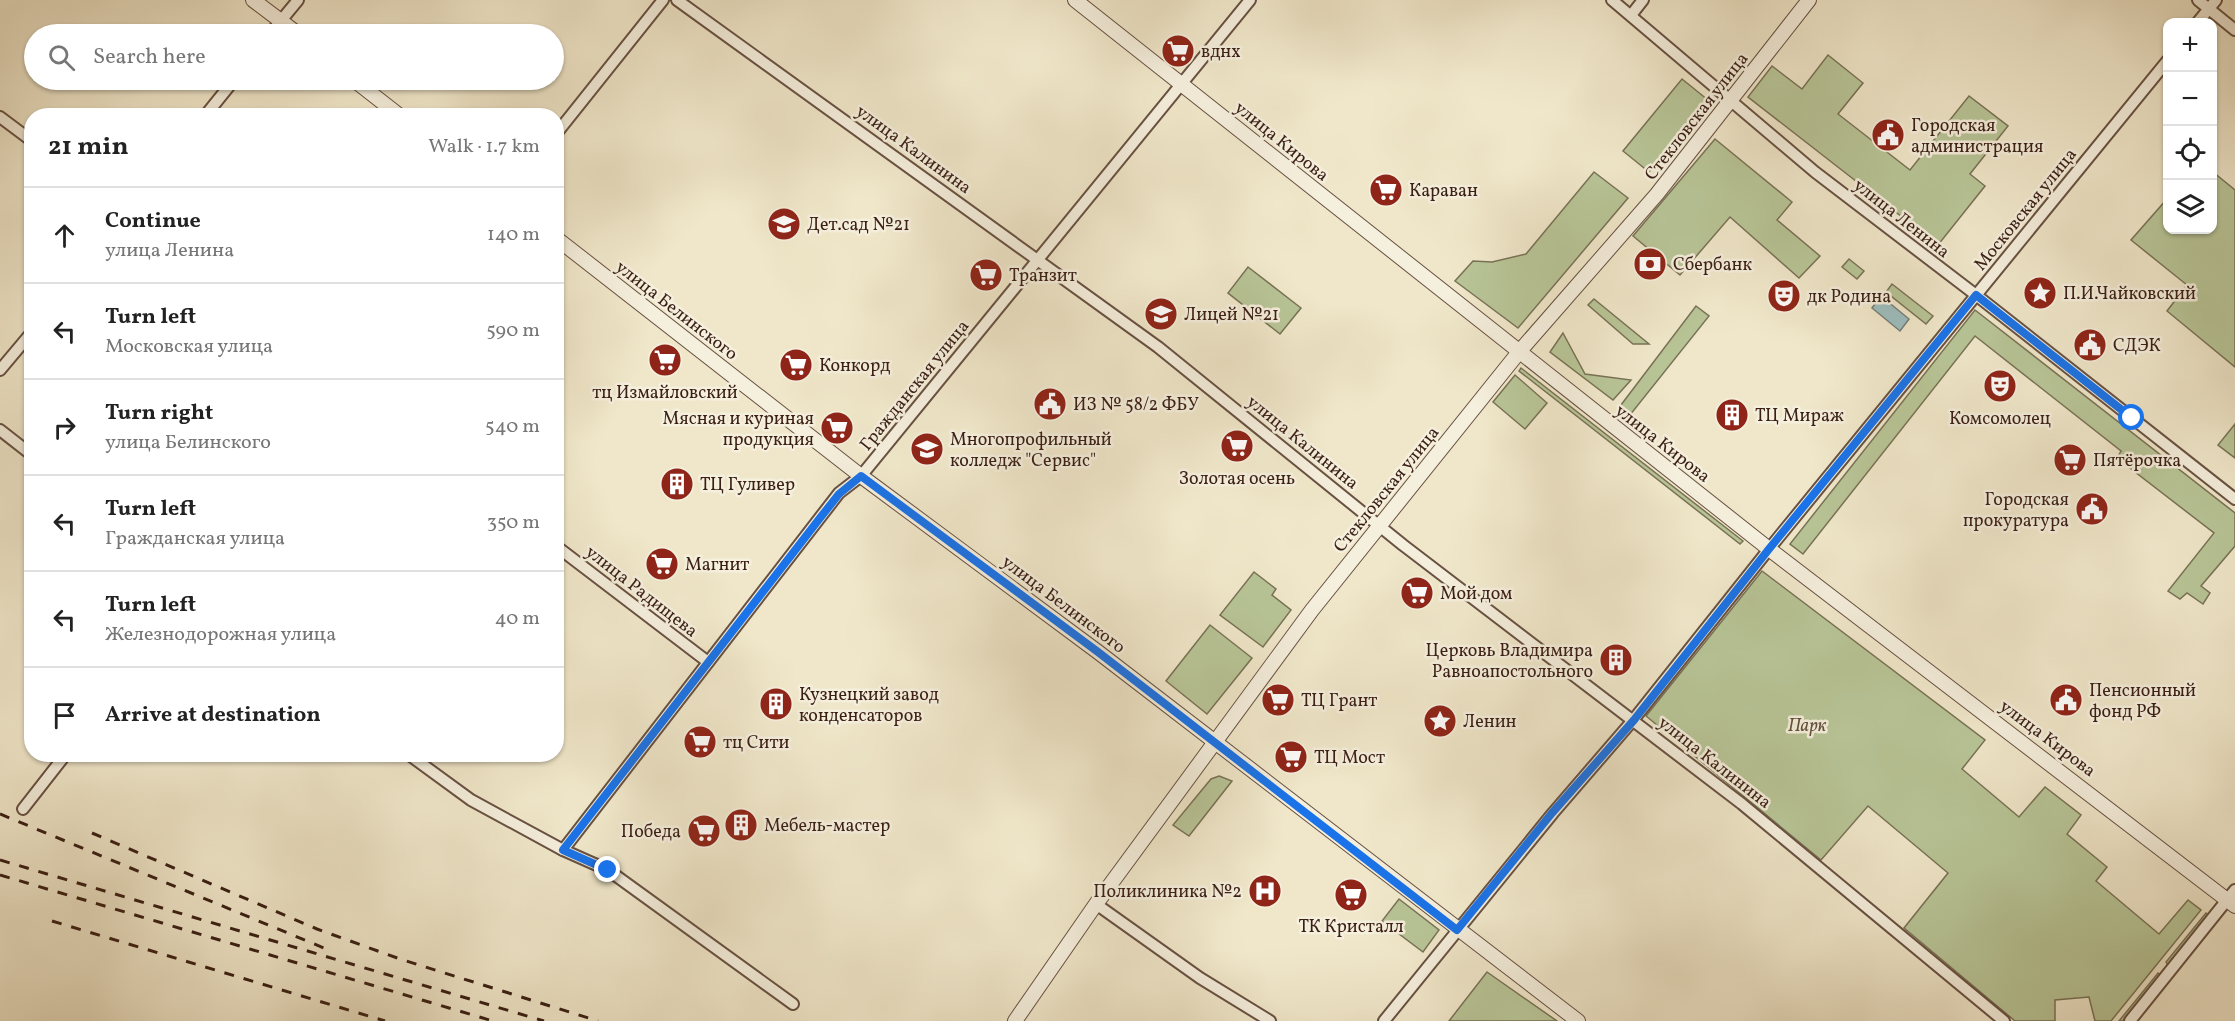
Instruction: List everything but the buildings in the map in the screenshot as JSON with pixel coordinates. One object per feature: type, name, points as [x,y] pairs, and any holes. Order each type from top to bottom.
[{"type":"street","points":[[253,0],[284,24]]},
{"type":"street","points":[[278,24],[298,0]]},
{"type":"street","points":[[564,124],[663,0]]},
{"type":"street","name":"улица Калинина","points":[[677,0],[1167,354],[1379,526],[1608,704],[1634,720],[1742,804],[2004,1021]]},
{"type":"street","name":"улица Кирова","points":[[1075,0],[1769,549],[2232,899]]},
{"type":"street","name":"Гражданская улица","points":[[563,850],[839,494],[861,476],[1250,0]]},
{"type":"street","name":"улица Ленина","points":[[1612,0],[1632,14],[1815,172],[1976,295],[2235,499]]},
{"type":"street","points":[[1632,14],[1642,0]]},
{"type":"street","name":"Стекловская улица","points":[[1015,1021],[1096,904],[1312,610],[1519,352],[1657,194],[1809,0]]},
{"type":"street","points":[[2198,0],[2235,30]]},
{"type":"street","points":[[2201,18],[2216,0]]},
{"type":"street","name":"Московская улица","points":[[1384,1021],[1552,813],[1634,720],[1769,549],[2163,66]]},
{"type":"street","points":[[212,108],[226,90]]},
{"type":"street","points":[[367,90],[390,108]]},
{"type":"street","points":[[0,117],[24,135]]},
{"type":"street","name":"улица Белинского","points":[[564,244],[861,476],[1098,652],[1578,1021]]},
{"type":"street","points":[[0,370],[24,342]]},
{"type":"street","points":[[0,430],[24,449]]},
{"type":"street","name":"улица Радищева","points":[[564,552],[708,662]]},
{"type":"street","points":[[23,809],[60,762]]},
{"type":"street","points":[[419,762],[471,800],[563,850],[608,870],[793,1004]]},
{"type":"street","points":[[2130,1021],[2232,899]]},
{"type":"street","points":[[1096,904],[1200,978],[1270,1021]]},
{"type":"green space","points":[[1828,55],[1863,83],[1838,114],[1910,170],[1969,96],[2008,126],[1970,174],[1985,186],[1938,245],[1748,97],[1772,66],[1802,89]]},
{"type":"green space","points":[[1682,79],[1708,100],[1649,172],[1623,151]]},
{"type":"green space","points":[[1715,139],[1792,202],[1777,220],[1820,256],[1799,278],[1730,217],[1680,275],[1633,236]]},
{"type":"green space","points":[[1594,172],[1628,198],[1518,328],[1455,281],[1473,261],[1492,262],[1526,254]]},
{"type":"green space","points":[[2217,175],[2235,190],[2235,367],[2167,311],[2187,285],[2131,240],[2163,204],[2163,234],[2217,234]]},
{"type":"green space","points":[[1849,259],[1864,271],[1857,279],[1842,267]]},
{"type":"green space","points":[[1248,267],[1301,308],[1280,334],[1228,293]]},
{"type":"green space","points":[[1892,284],[1933,316],[1926,324],[1886,292]]},
{"type":"green space","points":[[1594,299],[1649,344],[1633,344],[1588,305]]},
{"type":"green space","points":[[1696,306],[1709,316],[1626,420],[1621,405]]},
{"type":"green space","points":[[1975,310],[2235,513],[2235,546],[2201,586],[2210,593],[2203,604],[2187,593],[2180,599],[2168,591],[2214,533],[2117,458],[2121,451],[1975,336],[1803,554],[1790,544]]},
{"type":"green space","points":[[1563,333],[1585,374],[1631,380],[1613,400],[1550,352]]},
{"type":"green space","points":[[1521,368],[1743,541],[1740,544],[1519,371]]},
{"type":"green space","points":[[1515,375],[1547,403],[1525,429],[1493,402]]},
{"type":"green space","points":[[2235,424],[2235,458],[2218,445]]},
{"type":"green space","name":"Парк","points":[[1762,571],[1985,740],[1962,769],[2019,817],[2045,787],[2081,815],[2067,834],[2107,867],[2096,881],[2159,934],[2188,900],[2201,910],[2111,1021],[2095,1021],[2089,997],[2055,1000],[2055,1021],[2015,1021],[1904,928],[1948,873],[1868,806],[1821,860],[1646,716]]},
{"type":"green space","points":[[1254,572],[1276,589],[1272,595],[1291,610],[1263,647],[1220,615]]},
{"type":"green space","points":[[1210,625],[1252,658],[1207,714],[1166,681]]},
{"type":"green space","points":[[1219,776],[1232,781],[1189,836],[1173,825],[1211,779]]},
{"type":"green space","points":[[1399,899],[1439,930],[1423,952],[1382,921]]},
{"type":"green space","points":[[2206,913],[2209,915],[2168,965],[2166,962]]},
{"type":"green space","points":[[1487,972],[1557,1021],[1449,1021]]},
{"type":"green space","points":[[2158,973],[2160,975],[2123,1021],[2119,1021]]},
{"type":"water","points":[[1881,296],[1909,319],[1900,331],[1872,308]]},
{"type":"railway","points":[[0,814],[324,948]]},
{"type":"railway","points":[[92,833],[317,929],[400,959],[598,1021]]},
{"type":"railway","points":[[0,860],[544,1021]]},
{"type":"railway","points":[[0,875],[493,1021]]},
{"type":"railway","points":[[52,921],[385,1021]]},
{"type":"place","name":"вднх","points":[[1178,51]]},
{"type":"place","name":"Городская администрация","points":[[1888,135]]},
{"type":"place","name":"Караван","points":[[1386,190]]},
{"type":"place","name":"Дет.сад №21","points":[[784,224]]},
{"type":"place","name":"Сбербанк","points":[[1650,264]]},
{"type":"place","name":"Транзит","points":[[986,275]]},
{"type":"place","name":"П.И.Чайковский","points":[[2040,293]]},
{"type":"place","name":"дк Родина","points":[[1784,296]]},
{"type":"place","name":"Лицей №21","points":[[1161,314]]},
{"type":"place","name":"СДЭК","points":[[2090,345]]},
{"type":"place","name":"тц Измайловский","points":[[665,360]]},
{"type":"place","name":"Конкорд","points":[[796,365]]},
{"type":"place","name":"Комсомолец","points":[[2000,386]]},
{"type":"place","name":"ИЗ № 58/2 ФБУ","points":[[1050,404]]},
{"type":"place","name":"ТЦ Мираж","points":[[1732,415]]},
{"type":"place","name":"Мясная и куриная продукция","points":[[837,428]]},
{"type":"place","name":"Золотая осень","points":[[1237,446]]},
{"type":"place","name":"Многопрофильный колледж \"Сервис\"","points":[[927,449]]},
{"type":"place","name":"Пятёрочка","points":[[2070,460]]},
{"type":"place","name":"ТЦ Гуливер","points":[[677,484]]},
{"type":"place","name":"Городская прокуратура","points":[[2092,509]]},
{"type":"place","name":"Магнит","points":[[662,564]]},
{"type":"place","name":"Мой дом","points":[[1417,593]]},
{"type":"place","name":"Церковь Владимира Равноапостольного","points":[[1616,660]]},
{"type":"place","name":"ТЦ Грант","points":[[1278,700]]},
{"type":"place","name":"Пенсионный фонд РФ","points":[[2066,700]]},
{"type":"place","name":"Кузнецкий завод конденсаторов","points":[[776,704]]},
{"type":"place","name":"Ленин","points":[[1440,721]]},
{"type":"place","name":"тц Сити","points":[[700,742]]},
{"type":"place","name":"ТЦ Мост","points":[[1291,757]]},
{"type":"place","name":"Мебель-мастер","points":[[741,825]]},
{"type":"place","name":"Победа","points":[[704,831]]},
{"type":"place","name":"Поликлиника №2","points":[[1265,891]]},
{"type":"place","name":"ТК Кристалл","points":[[1351,895]]},
{"type":"route","points":[[608,870],[563,850],[839,494],[861,476],[1098,652],[1457,930],[1552,813],[1634,720],[1769,549],[1976,295],[2132,418]]}]
